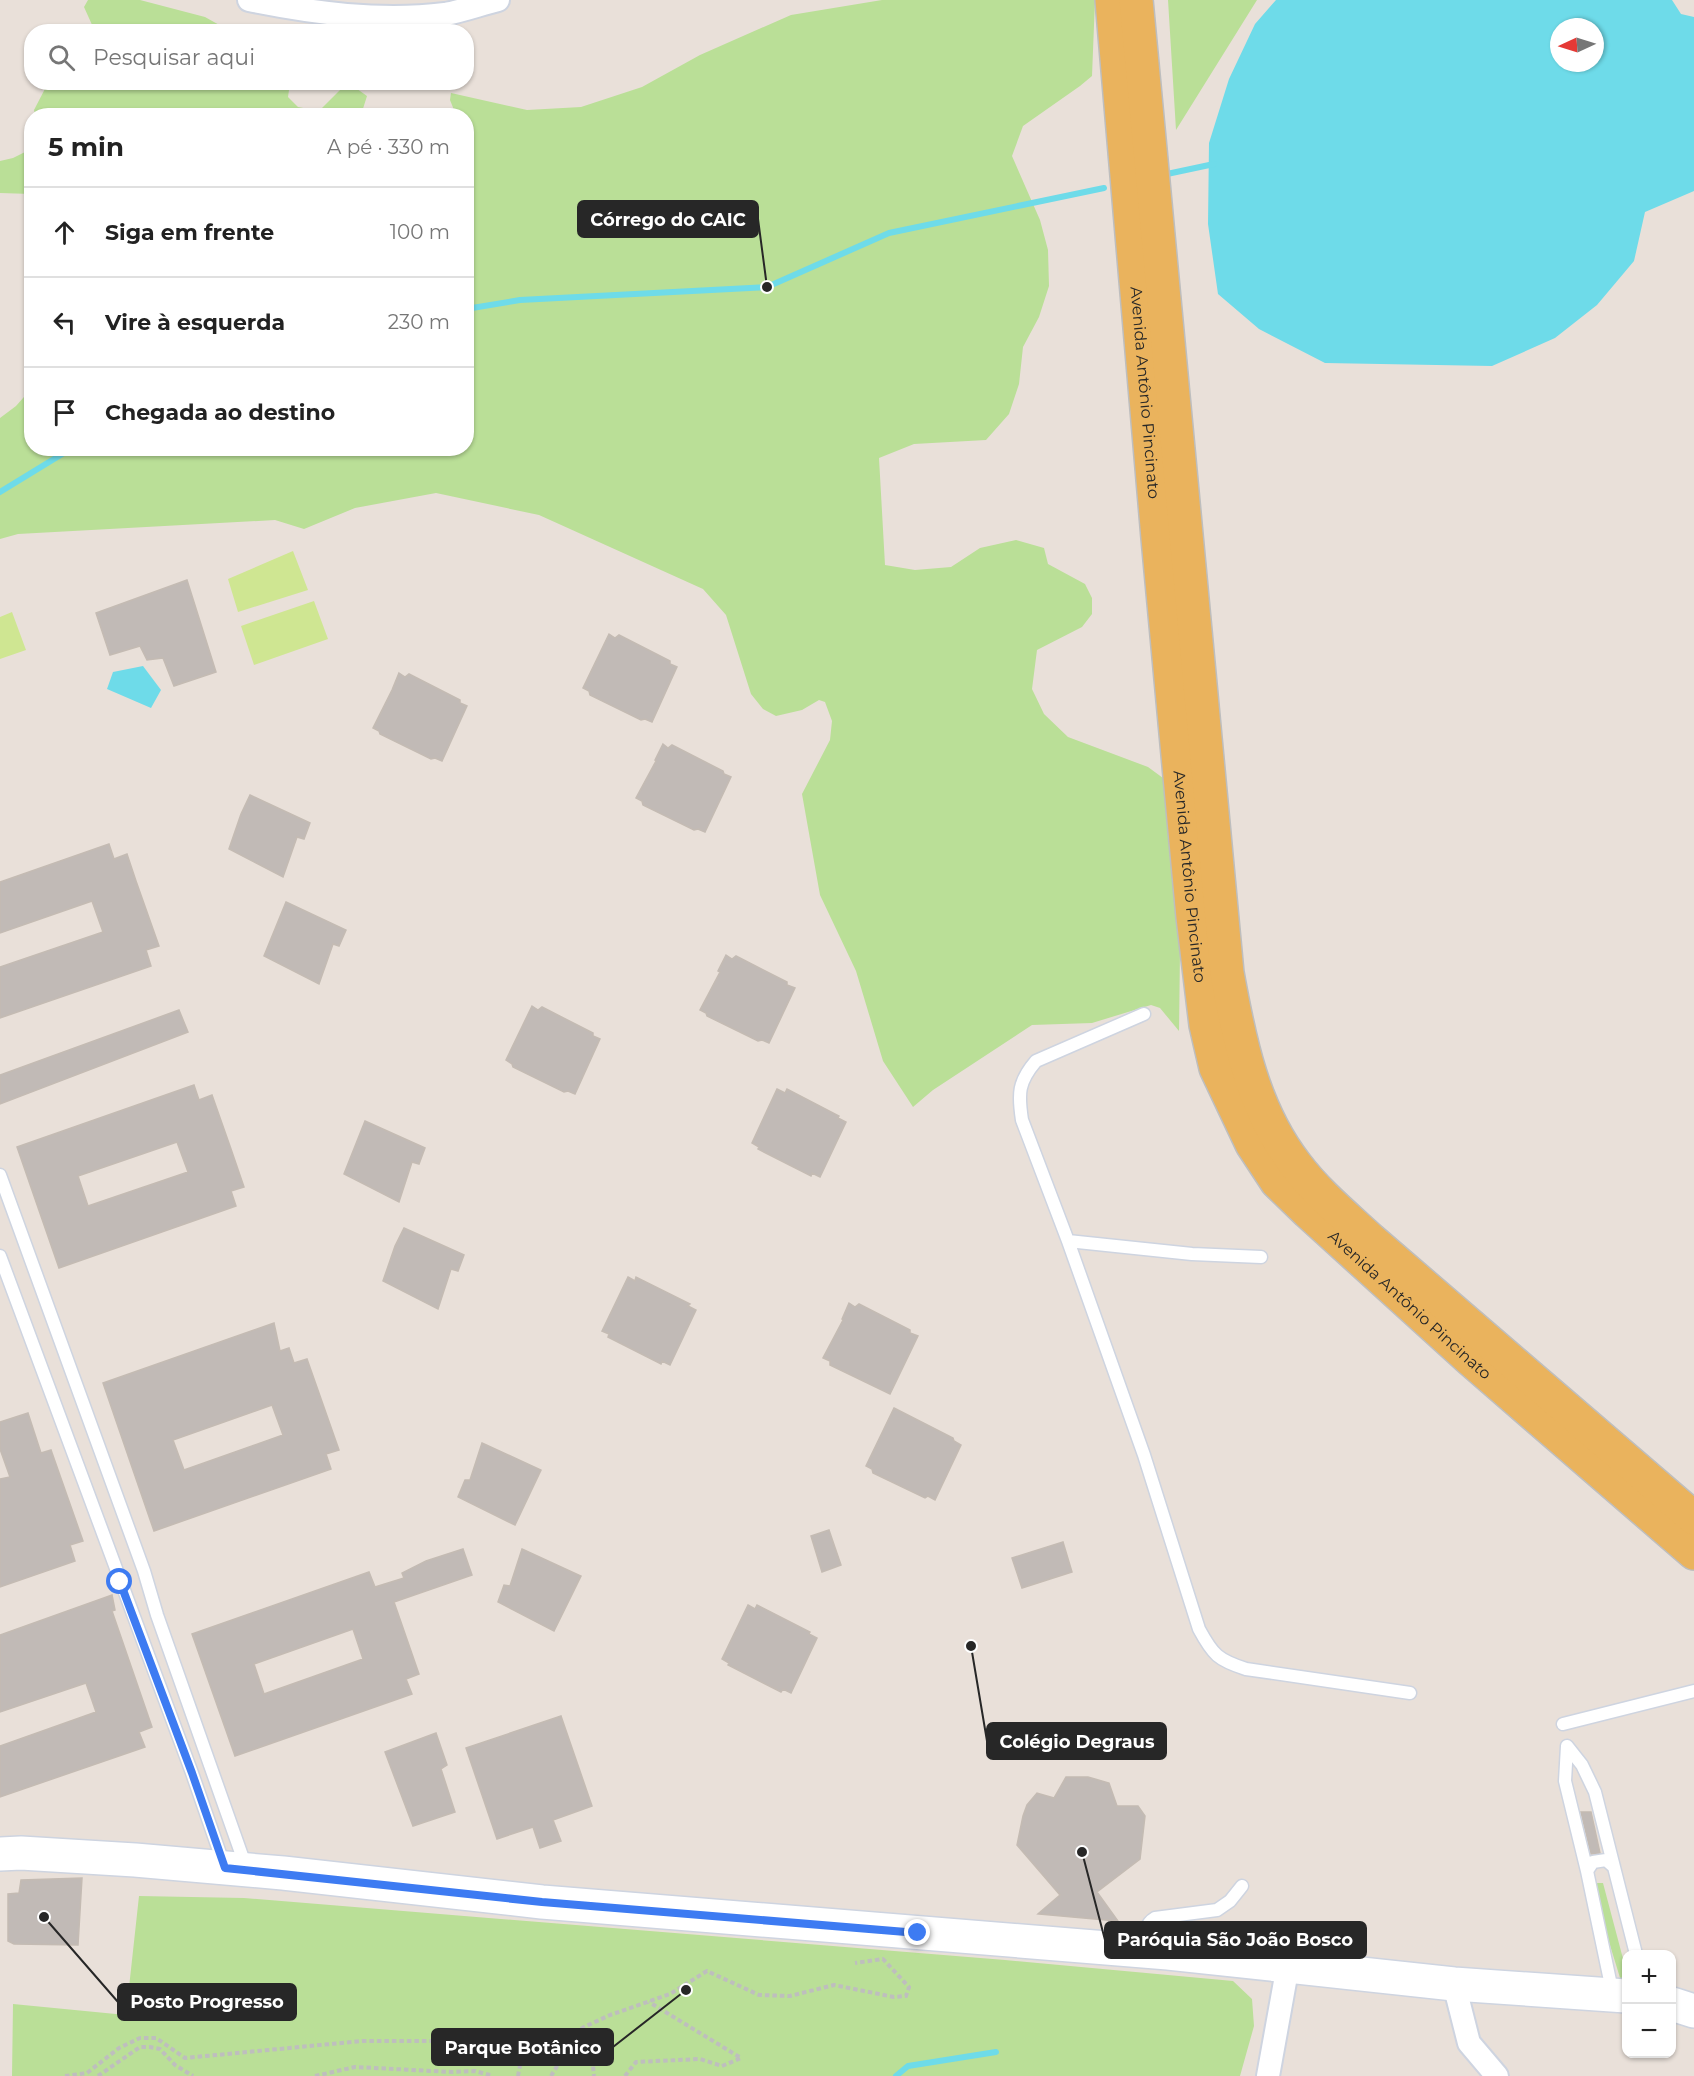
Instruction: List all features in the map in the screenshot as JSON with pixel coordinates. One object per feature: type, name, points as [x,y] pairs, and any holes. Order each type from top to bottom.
[{"type":"main road","name":"Avenida Antônio Pincinato","points":[[1112,0],[1193,917],[1206,1025],[1216,1068],[1252,1144],[1277,1182],[1471,1360],[1694,1554]]},
{"type":"main road","name":"Avenida Antônio Pincinato","points":[[1136,0],[1227,973],[1245,1059],[1258,1099],[1277,1140],[1297,1167],[1323,1195],[1388,1255],[1694,1518]]},
{"type":"main road","points":[[0,1854],[21,1853],[123,1859],[542,1902],[1144,1951],[1454,1984],[1620,1995]]},
{"type":"main road","points":[[1676,1998],[1694,1998]]},
{"type":"main road","points":[[1676,2006],[1694,2011]]},
{"type":"street","points":[[249,0],[291,8],[365,17],[446,14],[498,0]]},
{"type":"street","points":[[1268,2076],[1288,1965]]},
{"type":"street","points":[[1454,1984],[1469,2043],[1497,2076]]},
{"type":"lane","points":[[1144,1014],[1036,1061],[1025,1073],[1020,1087],[1022,1120],[1068,1241],[1144,1455],[1199,1629],[1208,1646],[1223,1661],[1246,1669],[1410,1693]]},
{"type":"lane","points":[[0,1175],[140,1561],[210,1765],[236,1869]]},
{"type":"lane","points":[[1068,1241],[1192,1254],[1261,1257]]},
{"type":"lane","points":[[0,1256],[192,1773],[236,1869]]},
{"type":"lane","points":[[1563,1724],[1694,1691]]},
{"type":"lane","points":[[1620,1995],[1565,1781],[1568,1746],[1582,1765],[1594,1792],[1635,1950]]},
{"type":"lane","points":[[192,1773],[210,1765]]},
{"type":"lane","points":[[1587,1871],[1593,1862],[1606,1860],[1614,1867]]},
{"type":"lane","points":[[1144,1951],[1149,1921],[1155,1918],[1217,1910],[1230,1901],[1242,1886]]},
{"type":"path","points":[[65,2076],[87,2073],[118,2048],[140,2038],[156,2038],[185,2058],[362,2041],[460,2041],[536,2058],[551,2057],[565,2040],[584,2027],[610,2015],[670,1994],[707,1971],[759,1995],[790,1996],[834,1985],[894,1997],[906,1996],[909,1987],[883,1959],[855,1963]]},
{"type":"path","points":[[625,2076],[636,2062],[700,2059],[722,2066],[741,2058],[649,2002]]},
{"type":"path","points":[[98,2076],[140,2047],[160,2049],[175,2065],[193,2076]]},
{"type":"path","points":[[551,2076],[567,2050],[579,2050],[592,2056],[594,2076]]},
{"type":"path","points":[[518,2076],[522,2055]]},
{"type":"path","points":[[315,2076],[355,2067],[475,2071],[493,2076]]},
{"type":"green space","points":[[88,0],[140,0],[205,17],[218,24],[92,24],[84,7]]},
{"type":"green space","points":[[882,0],[1095,0],[1092,76],[1023,126],[1012,156],[1040,220],[1048,250],[1049,286],[1039,317],[1023,347],[1019,384],[1009,414],[986,440],[914,444],[879,458],[885,565],[915,570],[951,567],[980,548],[1016,540],[1044,548],[1048,564],[1085,584],[1092,598],[1092,614],[1082,627],[1037,650],[1032,689],[1044,714],[1068,737],[1148,767],[1182,792],[1179,1031],[1160,1008],[1151,1005],[1092,1023],[1032,1025],[933,1090],[913,1107],[883,1061],[856,971],[820,895],[802,794],[830,740],[832,721],[825,702],[819,700],[802,710],[776,716],[763,709],[751,694],[726,615],[703,589],[539,515],[436,493],[355,508],[304,529],[275,520],[18,534],[0,539],[0,418],[24,397],[24,456],[474,456],[474,108],[453,108],[450,100],[451,93],[527,110],[581,107],[642,87],[700,55],[791,15]]},
{"type":"green space","points":[[1168,0],[1257,0],[1176,130]]},
{"type":"green space","points":[[44,90],[289,90],[288,97],[298,107],[303,108],[35,108]]},
{"type":"green space","points":[[340,90],[359,90],[367,96],[363,108],[322,108]]},
{"type":"green space","points":[[24,152],[24,194],[0,193],[0,161]]},
{"type":"green space","points":[[293,551],[308,590],[238,612],[228,579]]},
{"type":"green space","points":[[314,601],[328,639],[254,665],[241,626]]},
{"type":"green space","points":[[12,612],[26,650],[0,659],[0,617]]},
{"type":"green space","points":[[1595,1883],[1603,1883],[1622,1955],[1622,1981],[1621,1981],[1594,1893]]},
{"type":"green space","points":[[139,1896],[244,1898],[1005,1960],[1233,1981],[1252,1999],[1254,2026],[1240,2076],[12,2076],[13,2004],[126,2015]]},
{"type":"water","points":[[1276,0],[1672,0],[1681,14],[1694,17],[1694,191],[1645,212],[1634,261],[1597,305],[1555,338],[1492,366],[1325,363],[1259,329],[1218,294],[1208,224],[1209,143],[1229,79],[1255,24]]},
{"type":"water","points":[[143,666],[161,690],[151,708],[107,689],[113,672]]},
{"type":"building","points":[[187,580],[216,672],[174,686],[163,658],[147,660],[140,646],[110,655],[96,613]]},
{"type":"building","points":[[609,634],[615,638],[619,635],[670,661],[670,664],[677,667],[652,722],[641,720],[590,695],[589,691],[583,688]]},
{"type":"building","points":[[399,673],[405,677],[409,674],[460,700],[460,703],[467,706],[442,761],[431,759],[380,734],[373,728]]},
{"type":"building","points":[[663,744],[668,748],[672,745],[731,777],[705,832],[694,830],[643,805],[642,801],[636,798]]},
{"type":"building","points":[[250,795],[310,823],[304,839],[297,837],[283,877],[229,849]]},
{"type":"building","points":[[109,844],[114,859],[127,854],[159,946],[146,950],[151,966],[0,1018],[0,967],[103,932],[92,901],[0,933],[0,882]]},
{"type":"building","points":[[286,902],[346,930],[339,946],[333,944],[319,984],[264,956]]},
{"type":"building","points":[[726,955],[732,959],[736,956],[795,988],[769,1043],[758,1041],[707,1016],[700,1010],[720,972],[718,971]]},
{"type":"building","points":[[532,1006],[538,1010],[542,1007],[593,1033],[593,1036],[600,1039],[575,1094],[564,1092],[513,1067],[506,1060]]},
{"type":"building","points":[[179,1010],[188,1032],[0,1104],[0,1075]]},
{"type":"building","points":[[194,1085],[199,1100],[212,1095],[244,1187],[231,1191],[236,1206],[59,1268],[17,1147]],"holes":[[[177,1142],[188,1172],[88,1206],[78,1176]]]},
{"type":"building","points":[[777,1089],[785,1093],[787,1089],[839,1116],[838,1118],[846,1122],[820,1177],[812,1173],[811,1176],[758,1149],[759,1147],[752,1143]]},
{"type":"building","points":[[365,1121],[425,1148],[419,1164],[412,1162],[399,1202],[344,1174]]},
{"type":"building","points":[[404,1228],[464,1255],[458,1271],[451,1269],[438,1309],[383,1281]]},
{"type":"building","points":[[628,1277],[635,1281],[636,1277],[690,1304],[688,1306],[696,1310],[670,1365],[662,1361],[661,1364],[608,1337],[609,1334],[602,1331]]},
{"type":"building","points":[[849,1303],[855,1307],[859,1304],[918,1336],[890,1394],[830,1365],[830,1361],[823,1358],[843,1320]]},
{"type":"building","points":[[274,1323],[280,1351],[289,1348],[294,1363],[307,1359],[339,1450],[326,1454],[331,1469],[154,1531],[103,1383]],"holes":[[[272,1405],[283,1435],[184,1470],[173,1440]]]},
{"type":"building","points":[[894,1408],[953,1438],[961,1445],[935,1500],[928,1496],[925,1498],[873,1473],[872,1469],[866,1466]]},
{"type":"building","points":[[28,1413],[41,1453],[51,1450],[83,1541],[70,1545],[75,1561],[0,1587],[0,1479],[10,1477],[0,1449],[0,1422]]},
{"type":"building","points":[[482,1443],[541,1470],[515,1525],[458,1497],[465,1480],[470,1480]]},
{"type":"building","points":[[829,1530],[841,1565],[822,1572],[811,1536]]},
{"type":"building","points":[[1063,1542],[1072,1572],[1022,1588],[1012,1558]]},
{"type":"building","points":[[463,1549],[472,1575],[394,1602],[419,1674],[406,1679],[412,1694],[235,1756],[192,1634],[369,1572],[375,1587],[404,1578],[402,1573],[426,1561]],"holes":[[[353,1629],[363,1659],[264,1694],[254,1664]]]},
{"type":"building","points":[[522,1549],[581,1576],[554,1631],[498,1602],[504,1585],[510,1586]]},
{"type":"building","points":[[112,1595],[115,1610],[112,1611],[152,1727],[139,1732],[145,1747],[0,1797],[0,1746],[96,1712],[86,1683],[0,1712],[0,1635]]},
{"type":"building","points":[[748,1605],[755,1609],[757,1605],[810,1632],[809,1634],[817,1638],[791,1693],[783,1689],[781,1692],[728,1665],[729,1663],[722,1659]]},
{"type":"building","points":[[561,1716],[592,1806],[553,1820],[561,1841],[540,1848],[533,1827],[497,1839],[466,1748]]},
{"type":"building","points":[[436,1733],[447,1765],[441,1769],[455,1812],[413,1826],[385,1752]]},
{"type":"building","points":[[1066,1777],[1088,1777],[1109,1783],[1117,1806],[1138,1806],[1145,1816],[1140,1859],[1097,1892],[1118,1921],[1038,1914],[1060,1895],[1017,1845],[1027,1805],[1037,1793],[1054,1798]]},
{"type":"building","points":[[1581,1812],[1591,1812],[1600,1853],[1591,1854]]},
{"type":"building","points":[[82,1878],[78,1945],[14,1944],[8,1941],[8,1894],[19,1893],[21,1880]]},
{"type":"waterway","points":[[1167,174],[1214,164]]},
{"type":"waterway","points":[[474,308],[520,300],[767,287],[889,233],[1104,188]]},
{"type":"waterway","points":[[0,492],[59,456]]},
{"type":"waterway","points":[[896,2076],[908,2066],[996,2052]]},
{"type":"place","name":"Córrego do CAIC","points":[[767,287]]},
{"type":"place","name":"Colégio Degraus","points":[[971,1646]]},
{"type":"place","name":"Paróquia São João Bosco","points":[[1082,1852]]},
{"type":"place","name":"Posto Progresso","points":[[44,1917]]},
{"type":"place","name":"Parque Botânico","points":[[686,1990]]},
{"type":"route","points":[[120,1582],[225,1868],[542,1902],[918,1933]]}]
